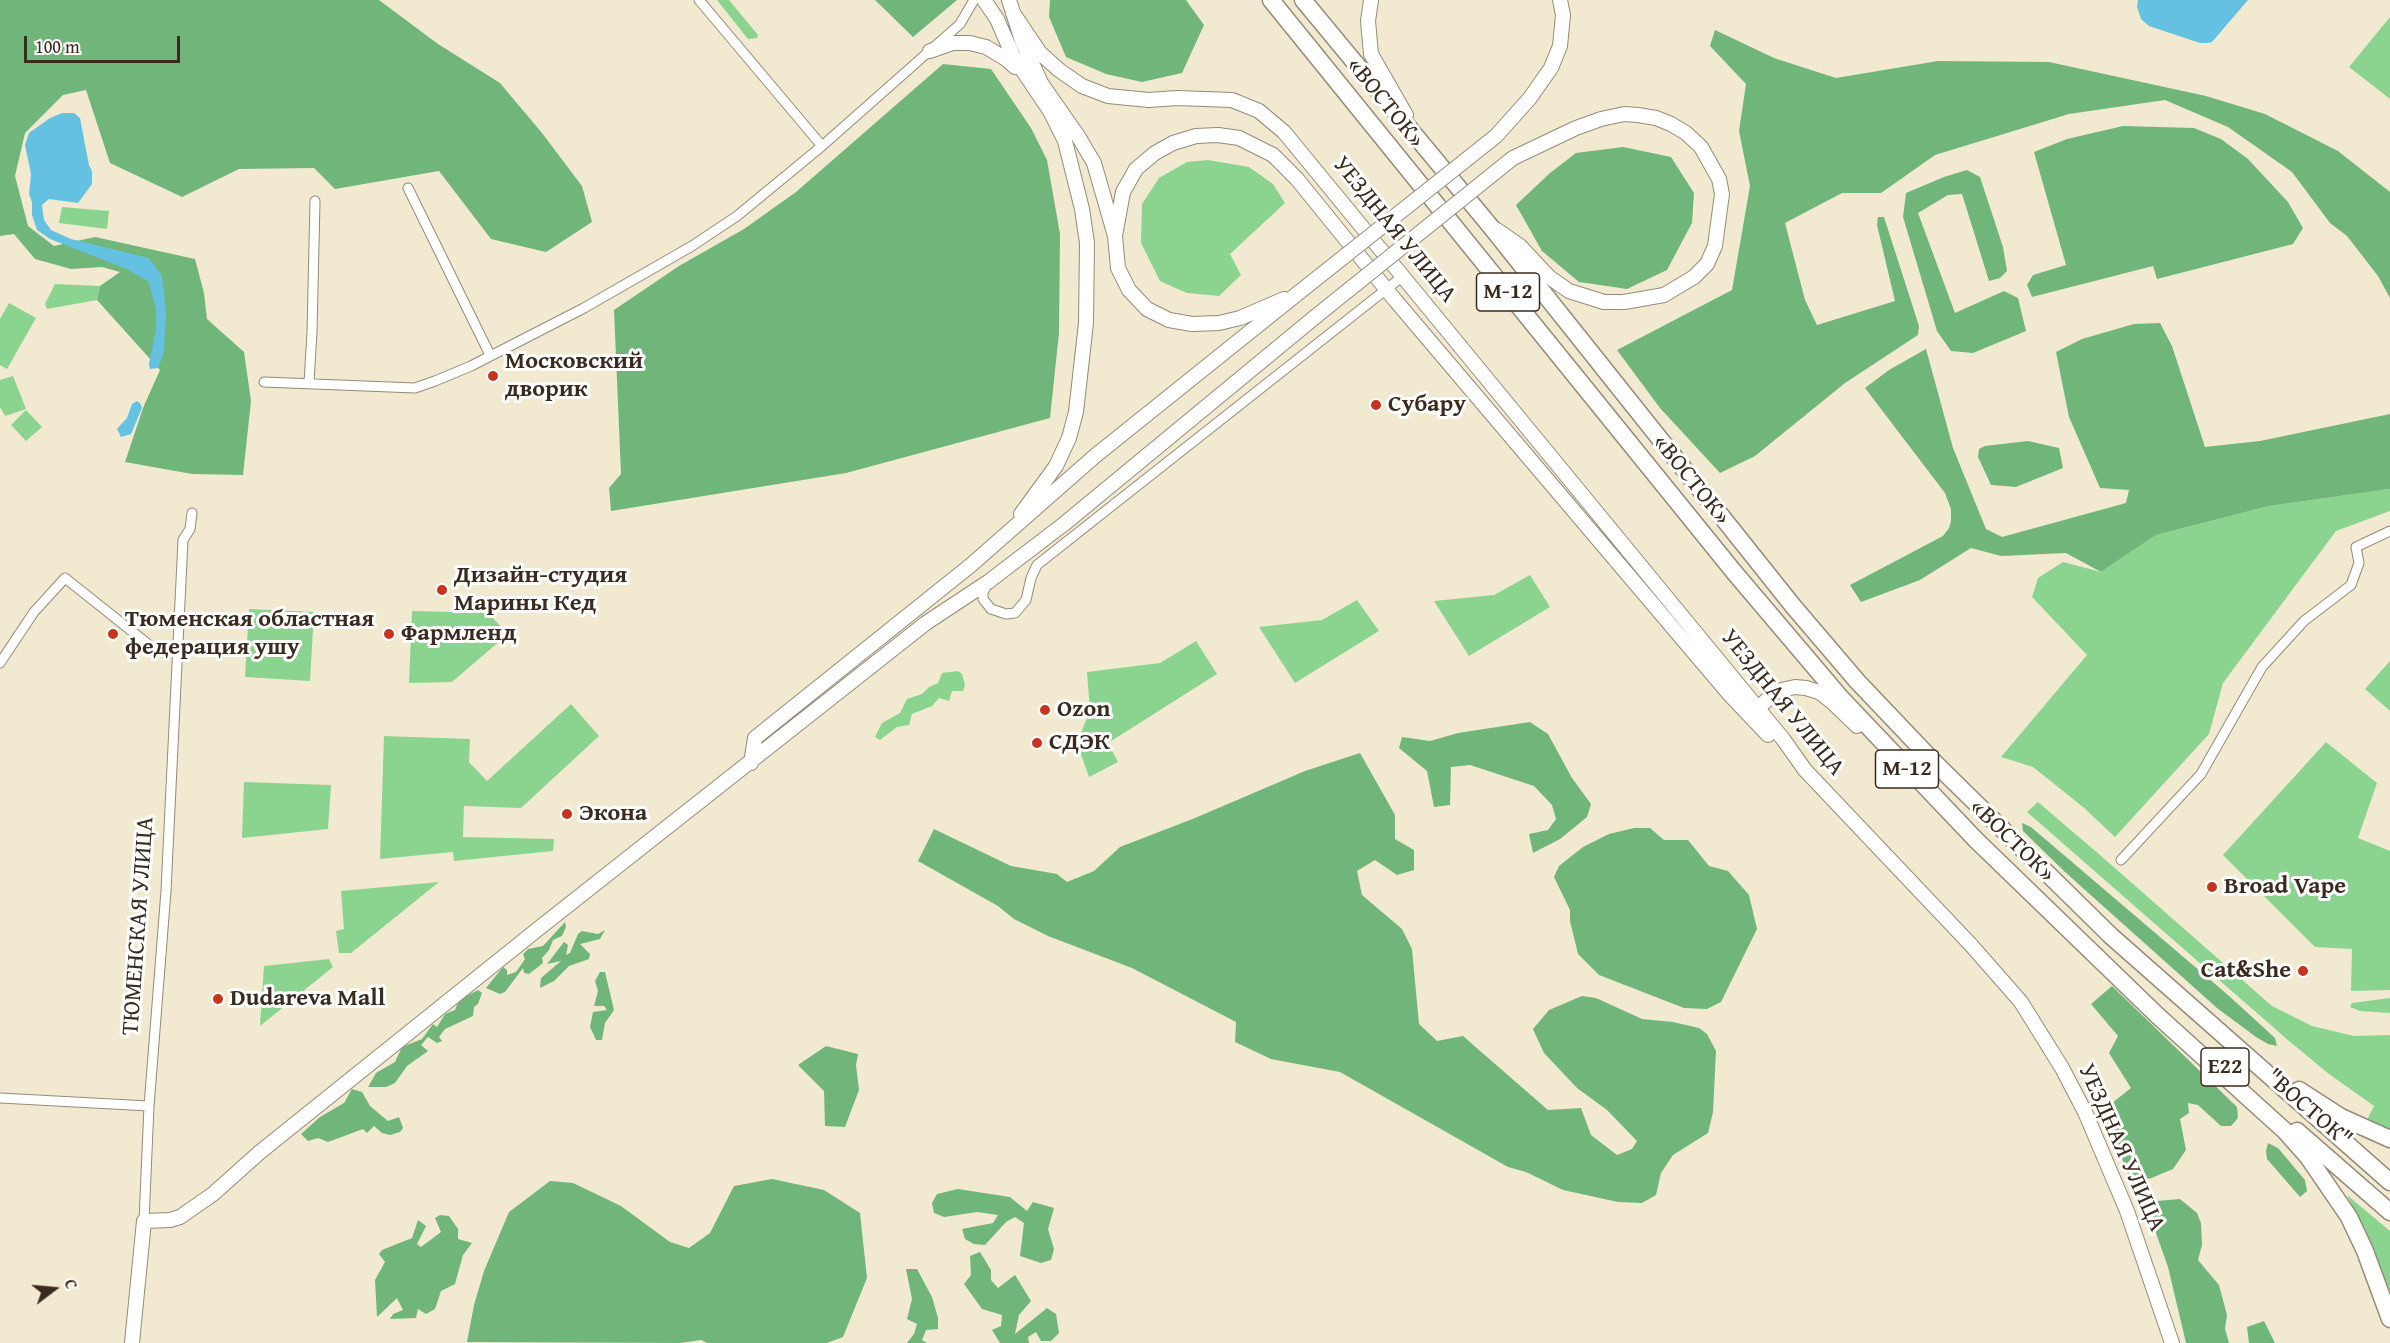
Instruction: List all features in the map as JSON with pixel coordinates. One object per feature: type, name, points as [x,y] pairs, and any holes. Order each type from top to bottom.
[{"type":"highway","name":"«ВОСТОК»","points":[[1303,0],[1491,227],[1826,645],[1942,770],[2111,936]]},
{"type":"highway","name":"«ВОСТОК»","points":[[1276,6],[1734,572],[1840,697],[1976,840],[2094,952]]},
{"type":"highway","points":[[2111,936],[2301,1092],[2341,1117],[2390,1139]]},
{"type":"highway","points":[[2111,936],[2390,1182]]},
{"type":"highway","points":[[2094,952],[2158,1016],[2290,1137],[2308,1157],[2349,1217],[2372,1268],[2390,1319]]},
{"type":"highway","name":"\"ВОСТОК\"","points":[[2094,952],[2390,1212]]},
{"type":"street","points":[[699,0],[822,146]]},
{"type":"street","points":[[264,382],[415,388],[490,355],[584,308],[692,246],[737,216],[822,146],[960,24],[974,0]]},
{"type":"street","points":[[984,0],[997,19],[1024,75],[1050,111],[1065,141],[1075,177],[1087,243],[1086,323],[1076,412],[1070,438],[1056,466],[1008,533]]},
{"type":"street","points":[[1262,0],[1276,6]]},
{"type":"street","points":[[1371,0],[1368,21],[1371,54],[1417,138]]},
{"type":"street","points":[[751,763],[755,738],[1008,533],[1095,456],[1496,136],[1536,91],[1551,68],[1560,46],[1563,15],[1560,0]]},
{"type":"street","points":[[1011,6],[1031,63],[1054,103],[1094,163],[1115,236],[1118,267],[1129,290],[1147,309],[1168,320],[1192,324],[1219,323],[1240,318],[1297,294]]},
{"type":"street","name":"УЕЗДНАЯ УЛИЦА","points":[[1011,6],[1040,53],[1082,86],[1108,96],[1149,100],[1197,98],[1232,100],[1259,111],[1284,132],[1403,276],[1753,712],[1971,945],[2021,1002],[2062,1068],[2085,1112],[2127,1211],[2172,1343]]},
{"type":"street","points":[[930,51],[953,43],[986,47],[1006,59],[1054,103]]},
{"type":"street","points":[[144,1221],[171,1220],[180,1217],[213,1194],[269,1144],[926,623],[988,582],[1072,517],[1512,158],[1601,119],[1624,114],[1656,118],[1686,133],[1701,147],[1719,179],[1722,194],[1715,246],[1707,264],[1694,277],[1664,295],[1624,302],[1604,302],[1569,291],[1549,277],[1505,234],[1491,227]]},
{"type":"street","name":"УЕЗДНАЯ УЛИЦА","points":[[1115,236],[1123,192],[1136,169],[1155,153],[1173,143],[1196,136],[1218,135],[1239,138],[1273,155],[1297,178],[1386,290],[1730,695],[1753,712]]},
{"type":"street","points":[[408,188],[490,355]]},
{"type":"street","points":[[309,383],[315,201]]},
{"type":"street","points":[[988,582],[983,593],[985,602],[991,609],[999,613],[1015,613],[1026,600],[1031,578],[1037,565],[1403,276]]},
{"type":"street","name":"ТЮМЕНСКАЯ УЛИЦА","points":[[132,1343],[144,1221],[149,1106],[165,912],[183,540],[190,529],[192,513]]},
{"type":"street","points":[[2121,860],[2201,774],[2262,667],[2304,621],[2351,585],[2359,562],[2356,547],[2390,531]]},
{"type":"street","points":[[0,663],[34,612],[64,578],[153,648],[177,651]]},
{"type":"street","points":[[953,605],[972,600],[985,602]]},
{"type":"street","points":[[1753,712],[1777,691],[1786,688],[1795,687],[1819,692],[1874,742],[1901,762]]},
{"type":"street","points":[[0,1098],[149,1106]]},
{"type":"green space","points":[[0,0],[379,0],[438,44],[500,83],[582,186],[592,222],[546,252],[491,239],[439,171],[335,189],[314,168],[239,169],[182,197],[110,163],[86,90],[63,95],[25,133],[15,176],[28,226],[54,246],[95,237],[195,259],[204,293],[207,319],[244,352],[251,401],[243,475],[192,474],[125,462],[143,408],[160,370],[97,300],[100,286],[120,272],[102,267],[71,269],[35,259],[14,234],[0,236]]},
{"type":"green space","points":[[717,0],[729,0],[758,35],[757,38],[748,39]]},
{"type":"green space","points":[[875,0],[957,0],[913,37]]},
{"type":"green space","points":[[1050,0],[1186,0],[1204,25],[1182,73],[1142,82],[1106,74],[1066,57],[1049,17]]},
{"type":"green space","points":[[2390,17],[2390,99],[2349,67]]},
{"type":"green space","points":[[1715,30],[1774,58],[1836,78],[1938,61],[2049,62],[2206,96],[2265,114],[2338,151],[2390,192],[2390,298],[2378,276],[2347,236],[2330,223],[2292,172],[2228,127],[2165,100],[2069,114],[1935,155],[1881,193],[1842,193],[1785,223],[1805,300],[1817,325],[1895,301],[1877,225],[1878,217],[1884,217],[1919,326],[1918,335],[1845,383],[1755,456],[1720,473],[1660,408],[1617,350],[1732,290],[1750,186],[1739,131],[1746,84],[1710,46]]},
{"type":"green space","points":[[943,64],[991,69],[1031,128],[1047,160],[1060,234],[1059,333],[1050,418],[846,473],[611,511],[609,488],[621,474],[614,310],[679,266],[744,229],[796,192]]},
{"type":"green space","points":[[2123,126],[2194,128],[2221,139],[2248,159],[2288,202],[2303,228],[2293,244],[2157,279],[2153,266],[2032,297],[2027,285],[2033,275],[2066,265],[2034,152],[2067,139]]},
{"type":"green space","points":[[1623,147],[1671,157],[1694,193],[1692,223],[1667,270],[1627,289],[1579,282],[1542,251],[1516,205],[1550,173],[1576,153]]},
{"type":"green space","points":[[1208,160],[1249,167],[1273,184],[1285,203],[1230,254],[1241,275],[1219,296],[1187,293],[1160,281],[1141,243],[1142,204],[1159,178],[1187,162]]},
{"type":"green space","points":[[1967,170],[1980,177],[2003,247],[2007,271],[2000,278],[1989,281],[1962,194],[1948,195],[1918,213],[1955,313],[2004,291],[2018,298],[2026,331],[1973,353],[1951,351],[1937,331],[1903,217],[1906,193]]},
{"type":"green space","points":[[62,207],[109,211],[107,229],[59,223]]},
{"type":"green space","points":[[55,284],[100,286],[97,300],[47,309],[45,304]]},
{"type":"green space","points":[[9,303],[36,318],[7,369],[0,365],[0,319]]},
{"type":"green space","points":[[2160,323],[2172,346],[2205,447],[2260,441],[2390,414],[2390,489],[2269,506],[2156,535],[2101,572],[2066,553],[2001,556],[1971,548],[1920,580],[1861,602],[1850,585],[1943,536],[1951,521],[1951,509],[1945,493],[1865,388],[1889,370],[1926,349],[1953,448],[1986,529],[2002,537],[2126,503],[2129,490],[2100,488],[2069,417],[2056,352],[2082,339],[2134,324]]},
{"type":"green space","points":[[13,376],[26,409],[5,416],[0,407],[0,380]]},
{"type":"green space","points":[[26,410],[42,427],[26,441],[11,425]]},
{"type":"green space","points":[[2028,441],[2059,448],[2063,468],[2016,487],[1991,485],[1978,457],[1979,449],[1985,446]]},
{"type":"green space","points":[[2390,489],[2390,511],[2336,531],[2223,683],[2209,734],[2115,837],[2083,807],[2033,767],[2001,757],[2087,655],[2032,597],[2038,578],[2063,562],[2101,572],[2156,535],[2269,506]]},
{"type":"green space","points":[[1530,575],[1550,607],[1469,656],[1434,601],[1494,595]]},
{"type":"green space","points":[[473,597],[508,634],[452,682],[409,683],[412,611],[455,612]]},
{"type":"green space","points":[[1357,600],[1379,631],[1295,683],[1259,627],[1322,620]]},
{"type":"green space","points":[[249,609],[314,612],[310,681],[245,677]]},
{"type":"green space","points":[[1196,641],[1217,674],[1108,743],[1118,762],[1089,777],[1077,743],[1090,710],[1087,672],[1160,663]]},
{"type":"green space","points":[[2390,661],[2390,711],[2365,689]]},
{"type":"green space","points":[[958,671],[962,674],[965,685],[963,691],[952,691],[949,701],[939,698],[932,706],[912,714],[909,725],[897,727],[880,740],[875,737],[882,723],[900,713],[907,699],[922,694],[929,687],[938,683],[942,673]]},
{"type":"green space","points":[[571,704],[599,736],[521,808],[464,806],[463,837],[554,839],[553,851],[454,861],[453,852],[380,859],[384,736],[470,739],[469,762],[487,781]]},
{"type":"green space","points":[[1530,722],[1548,734],[1572,778],[1591,804],[1587,817],[1560,839],[1533,853],[1529,834],[1548,830],[1556,819],[1552,805],[1534,786],[1470,765],[1451,767],[1450,805],[1434,807],[1427,771],[1399,748],[1402,737],[1430,741],[1458,733]]},
{"type":"green space","points":[[2326,742],[2377,783],[2358,838],[2390,851],[2390,990],[2351,991],[2352,949],[2315,947],[2223,855]]},
{"type":"green space","points":[[1360,753],[1395,815],[1395,839],[1414,850],[1414,870],[1397,875],[1375,860],[1357,871],[1362,895],[1402,929],[1412,949],[1419,1024],[1437,1041],[1463,1036],[1548,1110],[1581,1108],[1591,1135],[1617,1155],[1632,1149],[1637,1141],[1607,1110],[1577,1088],[1544,1053],[1533,1029],[1549,1010],[1582,996],[1596,998],[1642,1019],[1673,1022],[1699,1028],[1707,1034],[1716,1051],[1713,1112],[1708,1133],[1673,1155],[1661,1173],[1656,1195],[1642,1203],[1618,1202],[1563,1190],[1526,1172],[1508,1167],[1340,1072],[1271,1059],[1235,1042],[1236,1022],[1132,968],[1048,936],[1014,919],[998,906],[918,861],[934,829],[1011,866],[1057,874],[1067,882],[1094,871],[1120,847],[1305,771]]},
{"type":"green space","points":[[244,782],[331,785],[328,829],[242,838]]},
{"type":"green space","points":[[2038,802],[2272,1006],[2312,1026],[2354,1036],[2390,1035],[2390,1132],[2366,1122],[2374,1106],[2329,1074],[2289,1041],[2027,812]]},
{"type":"green space","points":[[2022,823],[2031,827],[2228,995],[2275,1038],[2277,1046],[2256,1037],[2217,1008],[2065,872],[2023,831]]},
{"type":"green space","points":[[1634,828],[1650,828],[1664,840],[1688,840],[1709,866],[1728,871],[1749,895],[1757,929],[1721,1002],[1707,1009],[1684,1008],[1599,975],[1578,954],[1570,921],[1570,910],[1554,877],[1559,866],[1583,847],[1609,834]]},
{"type":"green space","points":[[439,882],[351,953],[339,953],[336,931],[344,929],[341,891]]},
{"type":"green space","points":[[565,922],[566,927],[562,936],[553,940],[549,950],[542,958],[543,963],[529,974],[524,973],[523,968],[505,992],[500,994],[486,988],[503,967],[507,970],[507,975],[516,972],[525,959],[523,954],[528,949],[543,946]]},
{"type":"green space","points":[[605,930],[600,939],[580,944],[590,954],[589,959],[569,966],[554,981],[540,988],[541,978],[561,961],[547,964],[564,942],[568,945],[566,955],[570,953],[578,934],[582,931],[598,934]]},
{"type":"green space","points":[[329,959],[333,967],[260,1026],[264,966]]},
{"type":"green space","points":[[600,972],[605,972],[614,1010],[605,1023],[602,1040],[596,1040],[590,1027],[593,1012],[607,1010],[604,1006],[594,1006],[598,991],[595,981]]},
{"type":"green space","points":[[2112,986],[2237,1107],[2238,1118],[2231,1126],[2221,1126],[2198,1105],[2188,1103],[2189,1113],[2180,1119],[2186,1150],[2173,1169],[2149,1179],[2129,1176],[2102,1111],[2131,1088],[2109,1053],[2118,1036],[2091,1004]]},
{"type":"green space","points":[[478,990],[482,993],[478,1004],[474,1007],[473,1016],[445,1029],[439,1037],[442,1041],[437,1043],[428,1037],[421,1045],[428,1051],[407,1066],[395,1083],[386,1087],[368,1087],[376,1073],[395,1062],[402,1047],[422,1039],[433,1024],[437,1027],[445,1014],[455,1010],[459,1000]]},
{"type":"green space","points":[[2390,998],[2390,1013],[2360,1011],[2350,1007],[2352,1003]]},
{"type":"green space","points":[[826,1046],[858,1054],[856,1065],[859,1090],[845,1127],[825,1126],[824,1091],[798,1065]]},
{"type":"green space","points":[[352,1089],[362,1092],[370,1106],[388,1121],[399,1117],[403,1128],[400,1132],[390,1135],[382,1133],[374,1126],[367,1133],[363,1129],[328,1142],[318,1138],[308,1141],[301,1134],[320,1117],[344,1103]]},
{"type":"green space","points":[[2268,1143],[2278,1148],[2305,1180],[2307,1191],[2300,1197],[2267,1159]]},
{"type":"green space","points":[[772,1179],[824,1190],[860,1213],[867,1278],[843,1337],[827,1343],[707,1343],[701,1340],[680,1343],[467,1342],[474,1305],[484,1271],[509,1212],[550,1181],[573,1183],[621,1206],[670,1242],[689,1248],[710,1233],[734,1186]]},
{"type":"green space","points":[[958,1189],[1010,1197],[1027,1211],[1033,1202],[1054,1208],[1048,1229],[1054,1249],[1051,1260],[1041,1263],[1020,1256],[1024,1223],[1015,1217],[1006,1222],[985,1245],[974,1244],[965,1239],[962,1229],[993,1223],[998,1215],[977,1212],[944,1217],[934,1213],[932,1203],[937,1194]]},
{"type":"green space","points":[[2347,1195],[2390,1231],[2390,1295],[2375,1254]]},
{"type":"green space","points":[[2180,1199],[2197,1213],[2201,1223],[2202,1245],[2198,1260],[2219,1285],[2227,1315],[2225,1329],[2229,1343],[2186,1343],[2168,1267],[2148,1211],[2157,1201]]},
{"type":"green space","points":[[440,1215],[449,1216],[458,1229],[458,1239],[472,1243],[463,1255],[455,1284],[441,1291],[435,1309],[426,1314],[418,1309],[416,1318],[390,1319],[393,1314],[403,1310],[397,1298],[377,1317],[375,1280],[385,1262],[379,1254],[382,1250],[412,1238],[418,1220],[426,1226],[417,1244],[421,1247],[441,1232],[435,1218]]},
{"type":"green space","points":[[980,1252],[991,1270],[991,1280],[998,1288],[1015,1275],[1031,1301],[1019,1315],[1015,1334],[1047,1308],[1056,1314],[1059,1333],[1051,1341],[1041,1341],[1036,1332],[1028,1337],[1029,1343],[1000,1343],[992,1330],[1001,1326],[1002,1315],[982,1309],[964,1284],[971,1275],[970,1256]]},
{"type":"green space","points":[[906,1269],[917,1269],[932,1297],[938,1318],[938,1329],[926,1330],[922,1340],[927,1343],[907,1343],[914,1334],[917,1324],[907,1319],[912,1299]]},
{"type":"green space","points":[[2264,1321],[2275,1343],[2249,1343],[2247,1327]]},
{"type":"water","points":[[2138,0],[2248,0],[2212,42],[2200,43],[2149,26],[2141,19],[2137,7]]},
{"type":"water","points":[[62,113],[74,113],[80,118],[92,171],[92,184],[78,203],[49,199],[42,205],[44,220],[51,230],[71,239],[149,258],[162,276],[166,311],[164,352],[158,368],[150,369],[149,364],[156,330],[156,310],[149,282],[127,269],[50,239],[37,230],[29,194],[31,174],[25,145],[29,133],[50,118]]},
{"type":"water","points":[[137,401],[142,408],[131,434],[121,437],[117,429],[127,418],[132,404]]},
{"type":"place","name":"Московский дворик","points":[[493,376]]},
{"type":"place","name":"Субару","points":[[1376,405]]},
{"type":"place","name":"Дизайн-студия Марины Кед","points":[[442,590]]},
{"type":"place","name":"Тюменская областная федерация ушу","points":[[113,634]]},
{"type":"place","name":"Фармленд","points":[[389,634]]},
{"type":"place","name":"Ozon","points":[[1045,710]]},
{"type":"place","name":"СДЭК","points":[[1037,743]]},
{"type":"place","name":"Экона","points":[[567,814]]},
{"type":"place","name":"Broad Vape","points":[[2212,887]]},
{"type":"place","name":"Cat&She","points":[[2303,971]]},
{"type":"place","name":"Dudareva Mall","points":[[218,999]]}]
